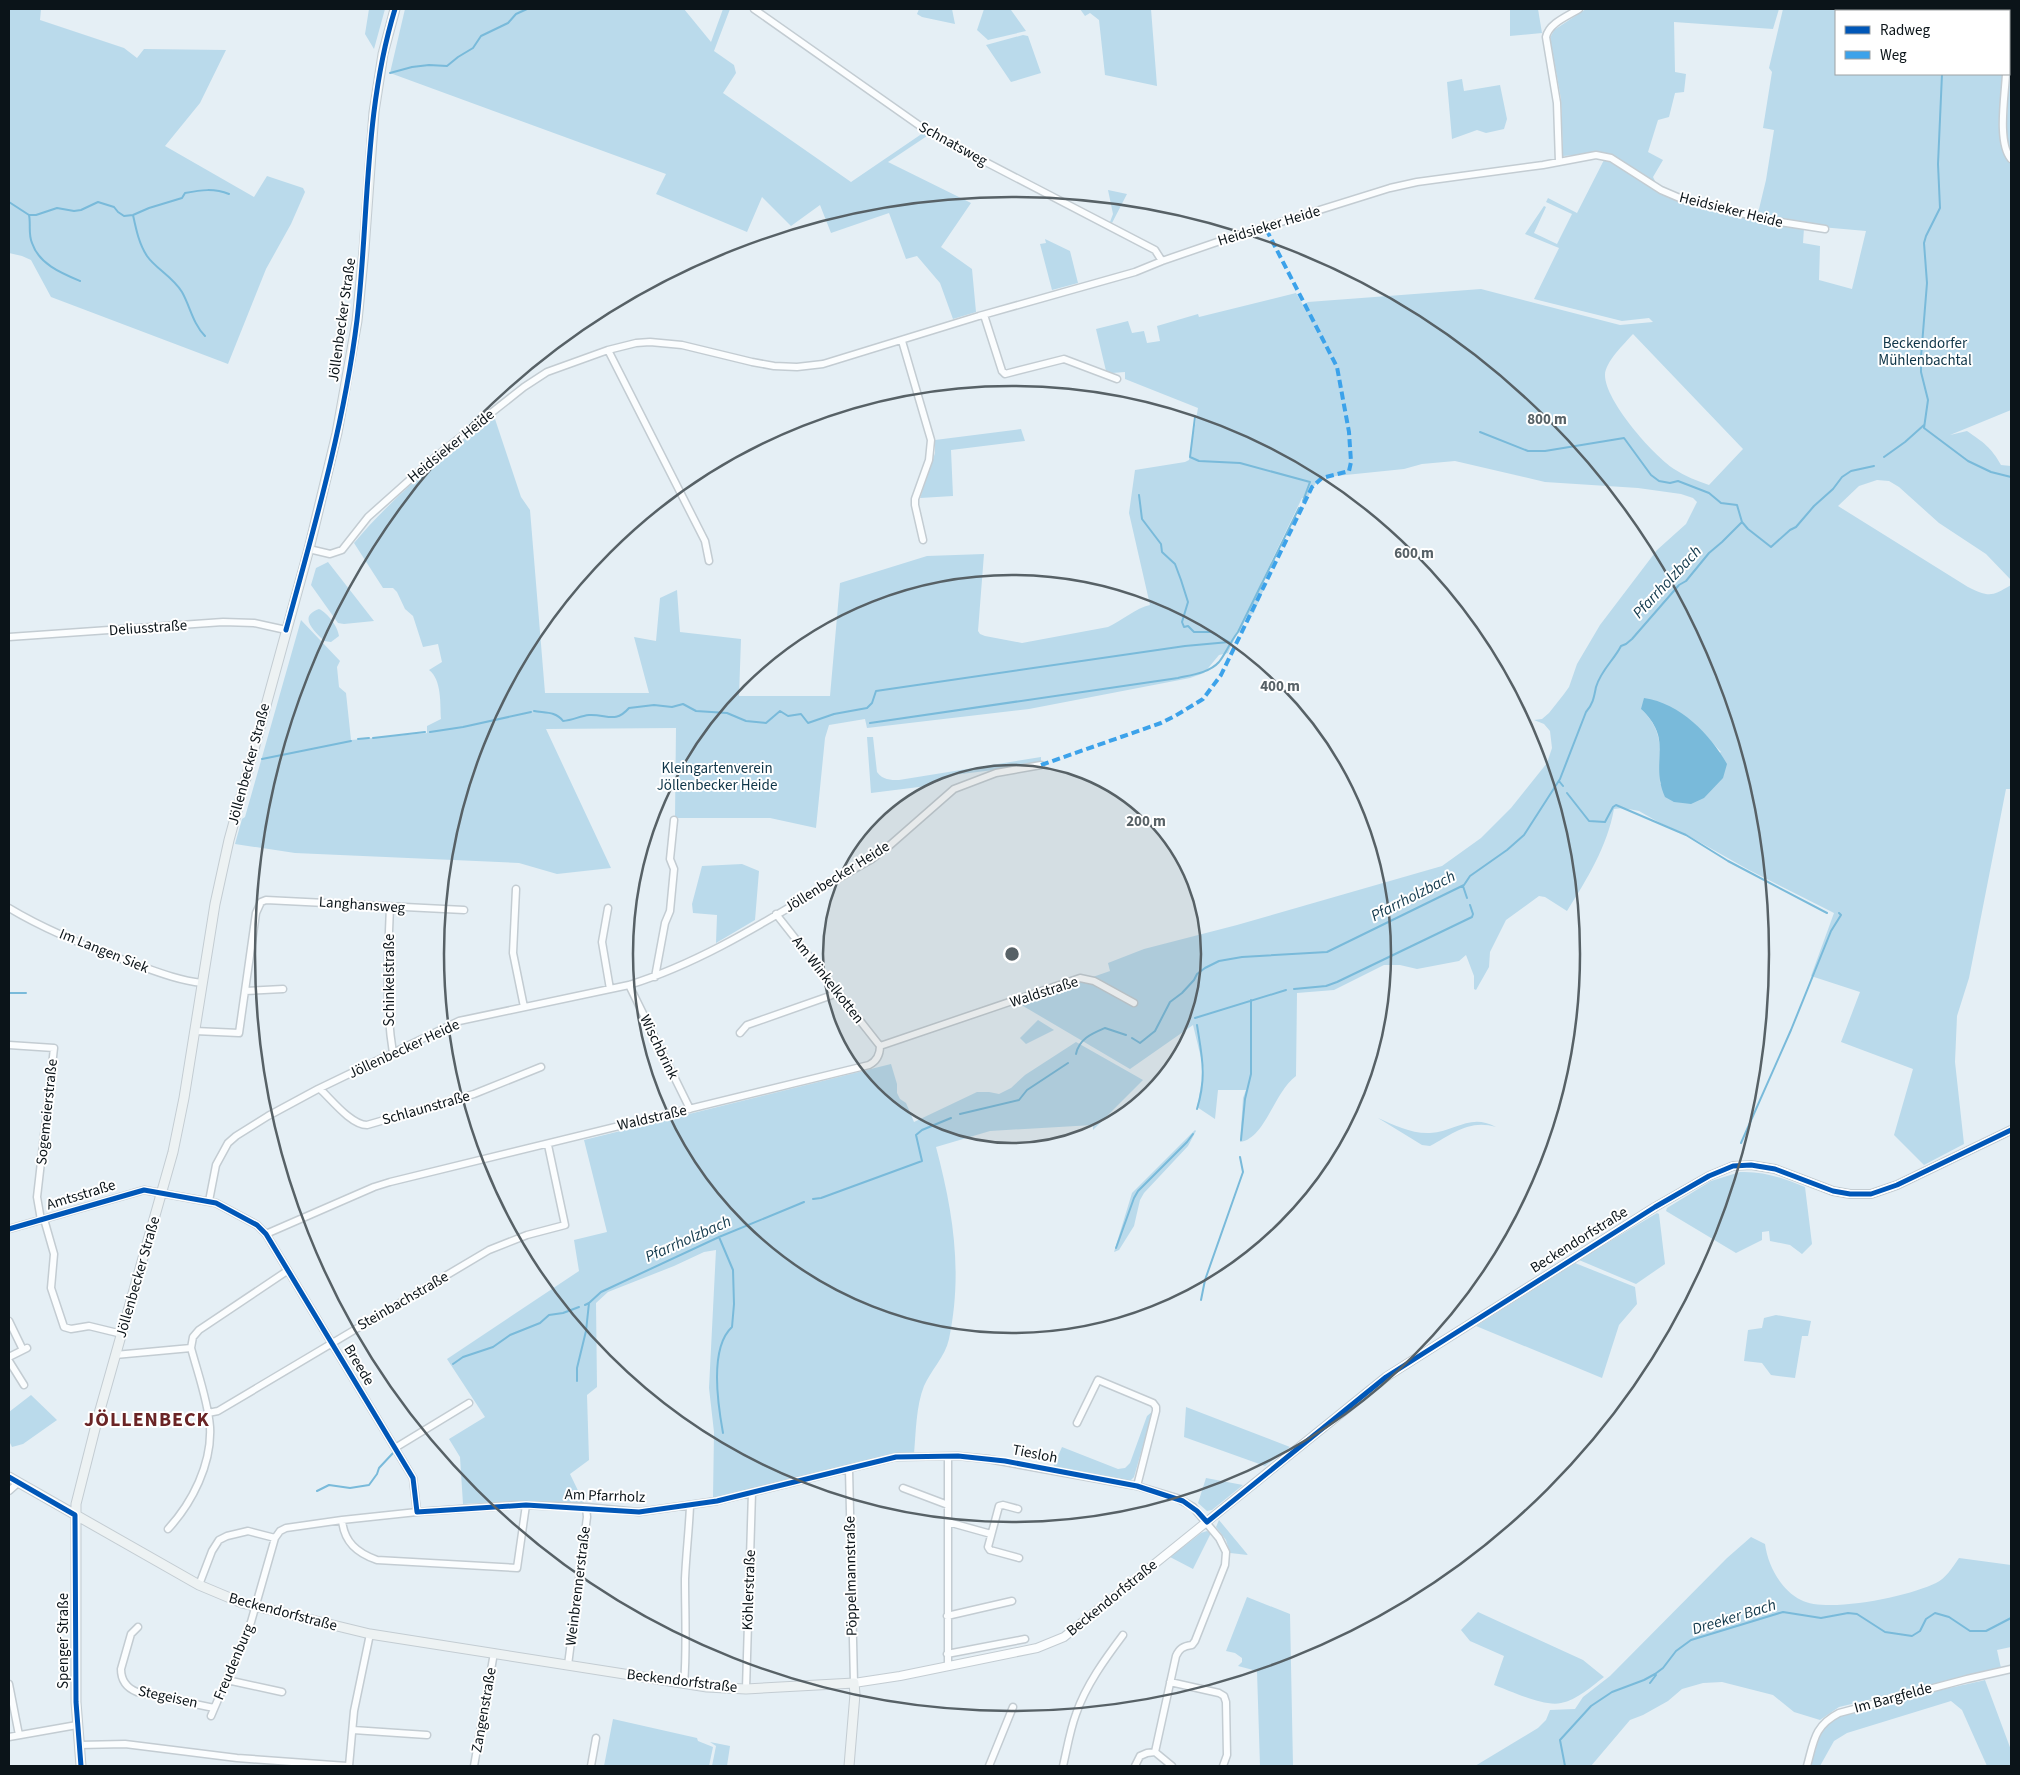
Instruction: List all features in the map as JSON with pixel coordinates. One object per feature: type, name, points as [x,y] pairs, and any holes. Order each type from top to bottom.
[{"type":"main road","name":"Jöllenbecker Straße","points":[[75,1515],[115,1354],[162,1193],[180,1118],[215,904],[228,840],[309,549],[333,451],[352,355],[364,250],[374,112],[383,54],[395,9]]},
{"type":"main road","name":"Beckendorfstraße","points":[[9,1477],[199,1585],[256,1607],[370,1634],[684,1684],[746,1689],[854,1683]]},
{"type":"main road","name":"Spenger Straße","points":[[75,1515],[78,1725],[81,1766]]},
{"type":"main road","points":[[849,1766],[855,1694],[854,1683]]},
{"type":"street","name":"Schnatsweg","points":[[754,9],[930,133],[1155,250],[1162,261]]},
{"type":"street","points":[[1559,162],[1557,103],[1546,37],[1547,31],[1579,9]]},
{"type":"street","points":[[2006,75],[2004,138],[2011,159]]},
{"type":"street","name":"Heidsieker Heide","points":[[309,549],[330,554],[342,550],[368,517],[433,458],[524,387],[547,372],[608,350],[636,343],[664,342],[752,362],[797,367],[833,362],[984,315],[1135,272],[1162,261],[1402,184],[1596,155],[1612,158],[1661,190],[1682,199],[1774,221],[1825,229]]},
{"type":"street","points":[[984,315],[1002,371],[1005,374],[1064,358],[1118,379]]},
{"type":"street","points":[[902,341],[929,426],[931,440],[929,460],[915,499],[923,540]]},
{"type":"street","points":[[608,350],[705,541],[709,561]]},
{"type":"street","name":"Deliusstraße","points":[[9,638],[223,622],[254,623],[286,630]]},
{"type":"street","name":"Jöllenbecker Heide","points":[[209,1201],[216,1165],[228,1143],[268,1116],[320,1088],[460,1021],[629,985],[655,977],[716,948],[872,859],[954,789],[996,774],[1041,765]]},
{"type":"street","points":[[655,977],[665,923],[670,910],[674,869],[670,859],[674,820]]},
{"type":"street","points":[[516,889],[513,953],[524,1007]]},
{"type":"street","name":"Langhansweg","points":[[245,990],[256,913],[261,902],[272,899],[464,910]]},
{"type":"street","name":"Schinkelstraße","points":[[390,907],[387,987],[388,1025],[393,1053]]},
{"type":"street","name":"Im Langen Siek","points":[[9,908],[44,927],[108,954],[174,978],[202,983]]},
{"type":"street","points":[[608,908],[602,942],[610,989]]},
{"type":"street","name":"Am Winkelkotten","points":[[776,914],[880,1046]]},
{"type":"street","name":"Waldstraße","points":[[266,1234],[374,1187],[390,1182],[548,1145],[869,1065],[878,1056],[880,1046],[1080,978],[1094,981],[1134,1003]]},
{"type":"street","name":"Wischbrink","points":[[629,985],[690,1109]]},
{"type":"street","points":[[195,1031],[239,1033],[245,990],[283,989]]},
{"type":"street","points":[[740,1033],[747,1025],[838,992]]},
{"type":"street","name":"Sogemeierstraße","points":[[9,1044],[54,1048],[37,1198],[42,1220]]},
{"type":"street","name":"Schlaunstraße","points":[[320,1088],[353,1120],[360,1124],[367,1124],[474,1094],[541,1067]]},
{"type":"street","name":"Beckendorfstraße","points":[[854,1683],[1037,1648],[1064,1637],[1386,1377],[1655,1207],[1709,1176],[1733,1166],[1751,1165],[1775,1169],[1833,1191],[1850,1194],[1871,1194],[1897,1185],[2011,1130]]},
{"type":"street","name":"Steinbachstraße","points":[[208,1413],[218,1411],[489,1250],[527,1235],[565,1225],[548,1145]]},
{"type":"street","name":"Amtsstraße","points":[[9,1229],[137,1191],[162,1193]]},
{"type":"street","points":[[162,1193],[209,1201],[222,1206],[257,1226],[266,1234]]},
{"type":"street","points":[[42,1220],[54,1254],[52,1288],[64,1326],[70,1329],[89,1326],[122,1334]]},
{"type":"street","name":"Breede","points":[[266,1234],[413,1478],[417,1512]]},
{"type":"street","points":[[168,1529],[190,1501],[200,1480],[208,1446],[210,1429],[208,1413],[192,1348],[193,1336],[199,1330],[287,1271]]},
{"type":"street","points":[[9,1321],[25,1349],[9,1359],[24,1385]]},
{"type":"street","points":[[115,1354],[192,1348]]},
{"type":"street","points":[[1077,1423],[1100,1379],[1153,1403],[1156,1411],[1137,1486]]},
{"type":"street","points":[[395,1448],[469,1403]]},
{"type":"street","points":[[948,1456],[948,1666]]},
{"type":"street","name":"Tiesloh","points":[[848,1469],[896,1457],[948,1456],[1005,1461],[1137,1486],[1184,1501],[1197,1510],[1225,1547],[1225,1565],[1195,1641],[1192,1645],[1185,1646],[1179,1650],[1176,1656],[1155,1752]]},
{"type":"street","name":"Am Pfarrholz","points":[[275,1538],[280,1531],[286,1528],[417,1512],[526,1505],[639,1512],[690,1506],[848,1469]]},
{"type":"street","name":"Pöppelmannstraße","points":[[848,1469],[854,1683]]},
{"type":"street","points":[[9,1491],[18,1483]]},
{"type":"street","points":[[903,1488],[948,1505]]},
{"type":"street","name":"Köhlerstraße","points":[[746,1689],[752,1492]]},
{"type":"street","points":[[342,1520],[348,1542],[355,1550],[371,1558],[517,1568],[526,1505]]},
{"type":"street","points":[[684,1684],[687,1650],[685,1636],[685,1580],[690,1506]]},
{"type":"street","points":[[1018,1509],[999,1506],[988,1547],[990,1550],[1019,1558]]},
{"type":"street","name":"Weinbrennerstraße","points":[[568,1665],[586,1508]]},
{"type":"street","points":[[948,1522],[991,1534]]},
{"type":"street","points":[[199,1585],[212,1551],[219,1540],[248,1531],[275,1538],[256,1607]]},
{"type":"street","points":[[947,1616],[1012,1601]]},
{"type":"street","name":"Freudenburg","points":[[210,1716],[227,1680],[256,1607]]},
{"type":"street","name":"Stegeisen","points":[[138,1627],[131,1634],[121,1669],[121,1675],[126,1685],[137,1692],[214,1708]]},
{"type":"street","points":[[79,1745],[124,1744],[237,1758],[348,1766],[354,1711],[370,1634]]},
{"type":"street","points":[[1063,1766],[1075,1714],[1085,1692],[1109,1653],[1123,1635]]},
{"type":"street","points":[[948,1654],[1025,1639]]},
{"type":"street","name":"Zangenstraße","points":[[474,1766],[494,1654]]},
{"type":"street","name":"Im Bargfelde","points":[[1807,1766],[1818,1730],[1824,1722],[1839,1713],[2011,1669]]},
{"type":"street","points":[[227,1680],[282,1692]]},
{"type":"street","points":[[1170,1682],[1219,1693],[1224,1696],[1226,1702],[1227,1755],[1222,1766]]},
{"type":"street","points":[[9,1684],[19,1735]]},
{"type":"street","points":[[989,1766],[1013,1707]]},
{"type":"street","points":[[9,1737],[78,1725]]},
{"type":"street","points":[[353,1730],[427,1735]]},
{"type":"street","points":[[591,1766],[596,1738]]},
{"type":"street","points":[[1135,1766],[1140,1756],[1155,1752],[1166,1759],[1172,1766]]},
{"type":"green space","points":[[9,9],[41,9],[40,20],[124,48],[137,58],[144,49],[226,50],[200,103],[165,146],[254,197],[267,176],[303,188],[305,192],[291,224],[266,269],[228,364],[51,297],[31,260],[9,253]]},
{"type":"green space","points":[[369,9],[385,9],[374,49],[365,34]]},
{"type":"green space","points":[[405,9],[684,9],[711,42],[723,9],[730,9],[714,51],[734,65],[736,73],[723,93],[851,182],[923,133],[927,136],[888,162],[971,203],[941,247],[972,269],[976,312],[953,319],[940,283],[917,256],[906,259],[889,213],[831,233],[820,205],[791,226],[762,197],[747,232],[656,194],[666,174],[390,73]]},
{"type":"green space","points":[[919,9],[952,9],[955,24],[922,17],[917,14]]},
{"type":"green space","points":[[984,9],[1013,9],[1011,10],[1026,31],[988,40],[977,30]]},
{"type":"green space","points":[[1080,9],[1151,9],[1157,86],[1105,75],[1099,20],[1090,13],[1085,16]]},
{"type":"green space","points":[[1510,9],[1538,9],[1542,33],[1510,36]]},
{"type":"green space","points":[[1586,9],[1779,9],[1773,29],[1674,22],[1675,72],[1686,74],[1684,92],[1675,93],[1669,117],[1658,120],[1648,152],[1663,160],[1653,177],[1655,181],[1649,180],[1611,156],[1601,153],[1563,156],[1561,99],[1550,38],[1554,30]]},
{"type":"green space","points":[[1783,9],[2002,9],[1835,10],[1835,75],[2003,75],[2003,148],[2004,154],[2011,163],[2011,410],[1950,435],[1967,431],[1986,445],[2001,465],[2011,466],[2011,580],[1986,554],[1939,523],[1899,487],[1889,481],[1877,480],[1859,486],[1838,506],[1968,587],[1986,594],[1994,594],[2011,585],[2011,789],[2006,789],[1969,978],[1957,1016],[1955,1062],[1964,1144],[1924,1165],[1894,1135],[1913,1069],[1841,1042],[1860,992],[1811,976],[1834,913],[1639,811],[1623,808],[1614,809],[1601,850],[1589,875],[1567,911],[1545,897],[1539,896],[1506,920],[1490,952],[1489,967],[1476,990],[1474,989],[1474,976],[1466,955],[1459,961],[1417,969],[1400,965],[1384,965],[1334,990],[1297,993],[1296,1076],[1288,1083],[1256,1133],[1249,1139],[1240,1142],[1243,1098],[1246,1090],[1218,1090],[1215,1119],[1197,1107],[1204,1070],[1193,1025],[1130,1069],[1018,1003],[1110,971],[1108,963],[1144,949],[1237,925],[1442,866],[1481,838],[1511,808],[1547,763],[1552,748],[1550,731],[1544,724],[1534,720],[1542,719],[1549,713],[1564,694],[1569,687],[1577,664],[1600,625],[1657,550],[1686,524],[1697,502],[1693,498],[1681,494],[1638,488],[1545,482],[1455,461],[1422,464],[1404,469],[1326,477],[1316,483],[1307,498],[1302,498],[1261,583],[1266,584],[1254,613],[1245,617],[1228,653],[1219,655],[1204,673],[1190,678],[1029,709],[867,728],[865,719],[829,725],[825,738],[816,828],[770,818],[675,818],[676,728],[546,729],[611,868],[557,874],[519,863],[295,853],[235,844],[242,819],[245,817],[301,620],[340,661],[337,667],[339,687],[346,693],[351,740],[427,733],[427,726],[441,719],[438,686],[433,674],[429,670],[442,662],[438,644],[423,647],[413,616],[405,609],[393,588],[383,588],[354,543],[403,492],[494,416],[521,497],[530,510],[545,693],[649,693],[634,637],[656,641],[660,598],[677,590],[680,632],[741,639],[739,696],[830,696],[840,583],[927,556],[984,554],[978,631],[985,636],[1022,643],[1108,627],[1139,609],[1150,605],[1129,513],[1135,470],[1189,460],[1198,408],[1125,379],[1125,372],[1112,373],[1106,371],[1096,329],[1128,321],[1132,333],[1144,331],[1147,343],[1160,341],[1157,326],[1198,314],[1199,317],[1296,293],[1303,305],[1308,302],[1481,289],[1620,325],[1653,322],[1649,318],[1622,321],[1534,299],[1559,248],[1525,234],[1544,206],[1546,207],[1534,233],[1557,244],[1572,214],[1546,202],[1548,198],[1577,213],[1605,158],[1660,192],[1804,228],[1803,243],[1820,246],[1819,280],[1852,289],[1866,231],[1821,227],[1755,215],[1759,209],[1766,180],[1774,130],[1763,128],[1772,72],[1769,68]],"holes":[[[1633,334],[1743,449],[1709,485],[1674,469],[1654,452],[1621,412],[1607,386],[1605,375],[1608,364]],[[1641,709],[1696,725],[1721,752],[1660,784],[1660,744],[1658,735],[1649,718]]]},
{"type":"green space","points":[[1023,35],[1028,36],[1041,73],[1011,82],[986,45]]},
{"type":"green space","points":[[2011,70],[2011,156],[2006,142],[2009,75]]},
{"type":"green space","points":[[1462,79],[1464,91],[1500,85],[1507,119],[1504,129],[1486,133],[1477,130],[1452,139],[1447,82]]},
{"type":"green space","points":[[1108,190],[1127,194],[1112,223],[1110,222],[1113,214]]},
{"type":"green space","points":[[1045,239],[1070,251],[1078,283],[1052,290],[1040,244],[1046,243]]},
{"type":"green space","points":[[1021,429],[1025,441],[951,450],[953,496],[920,498],[935,453],[935,440]]},
{"type":"green space","points":[[328,562],[374,621],[338,623],[311,585],[316,568]]},
{"type":"green space","points":[[319,609],[329,617],[338,632],[339,636],[331,642],[324,641],[310,624],[309,616]]},
{"type":"green space","points":[[867,737],[873,737],[877,772],[882,777],[890,780],[1041,757],[1041,764],[953,775],[927,786],[871,793]]},
{"type":"green space","points":[[742,864],[759,871],[755,920],[716,943],[717,915],[693,913],[692,904],[702,866]]},
{"type":"green space","points":[[1038,1020],[1054,1030],[1026,1044],[1020,1038]]},
{"type":"green space","points":[[1076,1042],[1143,1080],[1093,1130],[1093,1125],[990,1131],[936,1147],[951,1218],[956,1266],[955,1290],[947,1346],[924,1386],[919,1402],[914,1454],[713,1498],[714,1432],[709,1388],[716,1250],[704,1252],[608,1292],[596,1303],[597,1387],[587,1395],[589,1460],[570,1474],[585,1505],[525,1503],[520,1501],[463,1504],[460,1457],[449,1439],[485,1417],[447,1359],[579,1271],[574,1240],[607,1232],[584,1140],[891,1064],[897,1084],[897,1093],[900,1099],[906,1103],[914,1122],[977,1092],[999,1094],[1011,1088],[1025,1075]]},
{"type":"green space","points":[[1378,1118],[1403,1128],[1423,1133],[1440,1132],[1471,1122],[1487,1123],[1496,1127],[1486,1125],[1469,1126],[1430,1146],[1422,1145]]},
{"type":"green space","points":[[1195,1130],[1188,1146],[1144,1193],[1140,1200],[1134,1226],[1119,1250],[1114,1252],[1132,1193]]},
{"type":"green space","points":[[1740,1172],[1773,1176],[1805,1187],[1812,1244],[1802,1254],[1790,1245],[1770,1241],[1769,1231],[1762,1232],[1762,1240],[1736,1253],[1666,1211],[1667,1208],[1711,1181]]},
{"type":"green space","points":[[1657,1213],[1659,1214],[1665,1264],[1636,1284],[1579,1260]]},
{"type":"green space","points":[[1575,1263],[1635,1287],[1637,1304],[1619,1325],[1602,1378],[1476,1326]]},
{"type":"green space","points":[[1776,1315],[1811,1321],[1808,1336],[1802,1336],[1795,1378],[1771,1375],[1762,1363],[1744,1361],[1748,1330],[1762,1328],[1764,1318]]},
{"type":"green space","points":[[31,1395],[57,1420],[23,1444],[12,1447],[9,1441],[9,1412]]},
{"type":"green space","points":[[1186,1407],[1290,1447],[1265,1466],[1184,1437]]},
{"type":"green space","points":[[1153,1411],[1134,1477],[1130,1481],[1053,1467],[1062,1447],[1118,1469],[1125,1468],[1130,1463],[1147,1416]]},
{"type":"green space","points":[[1206,1478],[1243,1485],[1212,1510],[1207,1511],[1198,1503]]},
{"type":"green space","points":[[1219,1520],[1248,1555],[1230,1553],[1226,1540],[1216,1527]]},
{"type":"green space","points":[[1207,1531],[1211,1533],[1193,1569],[1170,1557],[1201,1533]]},
{"type":"green space","points":[[1751,1537],[1765,1544],[1772,1569],[1787,1590],[1801,1600],[1813,1604],[1829,1605],[1868,1602],[1924,1588],[1943,1578],[1959,1558],[2011,1565],[2011,1647],[1997,1650],[2001,1668],[1839,1707],[1820,1720],[1794,1712],[1773,1695],[1722,1682],[1703,1683],[1682,1689],[1668,1701],[1630,1720],[1591,1766],[1475,1766],[1538,1728],[1546,1720],[1550,1710],[1575,1709],[1583,1697],[1610,1676],[1727,1558]]},
{"type":"green space","points":[[1247,1597],[1290,1614],[1293,1766],[1260,1766],[1257,1671],[1238,1666],[1242,1662],[1242,1658],[1235,1653],[1226,1651]]},
{"type":"green space","points":[[1478,1612],[1583,1660],[1604,1677],[1573,1699],[1554,1704],[1537,1701],[1494,1685],[1504,1656],[1470,1641],[1461,1630]]},
{"type":"green space","points":[[1985,1680],[2011,1750],[2011,1766],[1987,1766],[1962,1710],[1951,1701],[1847,1733],[1834,1741],[1820,1766],[1811,1766],[1822,1733],[1828,1724],[1838,1718],[1877,1705]]},
{"type":"green space","points":[[613,1719],[697,1738],[698,1741],[713,1747],[709,1766],[604,1766]]},
{"type":"green space","points":[[710,1742],[730,1746],[727,1766],[712,1766],[716,1746]]},
{"type":"water","points":[[1644,698],[1670,706],[1682,713],[1703,731],[1727,764],[1723,778],[1704,798],[1691,804],[1674,802],[1665,797],[1659,773],[1660,751],[1657,731],[1651,720],[1641,709]]},
{"type":"waterway","points":[[390,73],[412,67],[429,65],[447,66],[473,48],[481,36],[508,23],[516,14],[527,9]]},
{"type":"waterway","points":[[1942,75],[1938,164],[1940,208],[1924,243],[1927,283],[1921,372],[1928,400],[1924,428],[1968,461],[1991,472],[2011,477]]},
{"type":"waterway","points":[[9,202],[29,215],[36,215],[57,208],[74,211],[81,210],[98,202],[114,207],[124,216],[133,215],[182,198],[185,193],[207,190],[229,194]]},
{"type":"waterway","points":[[29,215],[31,240],[40,257],[51,267],[80,281]]},
{"type":"waterway","points":[[133,215],[144,251],[151,261],[178,286],[185,297],[197,326],[205,336]]},
{"type":"waterway","points":[[1195,417],[1190,457],[1199,461],[1240,463],[1310,482],[1303,501]]},
{"type":"waterway","points":[[1884,457],[1924,425]]},
{"type":"waterway","points":[[1480,432],[1528,451],[1545,451],[1624,438],[1651,475],[1659,481],[1670,483],[1678,481],[1709,493],[1721,503],[1737,505],[1742,522],[1771,547],[1796,527],[1814,506],[1833,489],[1842,477],[1851,471],[1874,466]]},
{"type":"waterway","points":[[1139,495],[1142,519],[1161,544],[1162,552],[1175,564],[1181,580],[1188,602],[1182,622],[1184,627],[1188,626],[1194,632],[1211,632],[1229,642]]},
{"type":"waterway","points":[[870,723],[1178,678],[1210,669],[1219,662],[1238,632],[1299,508]]},
{"type":"waterway","name":"Pfarrholzbach","points":[[1132,1038],[1140,1043],[1155,1031],[1170,1002],[1182,993],[1197,974],[1205,968],[1219,961],[1242,957],[1327,952],[1464,885],[1470,876],[1507,850],[1524,835],[1560,779],[1586,712],[1593,700],[1598,681],[1621,646],[1632,639],[1679,585],[1686,581],[1709,553],[1742,522]]},
{"type":"waterway","points":[[534,711],[553,714],[563,721],[589,715],[615,717],[624,713],[629,708],[654,705],[672,707],[683,704],[696,711],[727,713],[746,721],[766,723],[780,711],[788,716],[801,714],[808,723],[834,714],[867,708],[872,703],[876,691],[1185,646],[1229,642]]},
{"type":"waterway","points":[[430,732],[463,727],[531,712]]},
{"type":"waterway","points":[[373,738],[425,732]]},
{"type":"waterway","points":[[358,739],[369,738]]},
{"type":"waterway","points":[[262,759],[351,741]]},
{"type":"waterway","name":"Pfarrholzbach","points":[[1559,781],[1563,786]]},
{"type":"waterway","points":[[1567,793],[1589,821],[1605,822],[1616,805],[1686,835],[1728,861],[1827,913]]},
{"type":"waterway","points":[[1463,886],[1467,898]]},
{"type":"waterway","points":[[1294,989],[1326,986],[1337,982],[1472,917],[1470,905]]},
{"type":"waterway","points":[[1741,1143],[1791,1030],[1831,931],[1841,915],[1839,913]]},
{"type":"waterway","points":[[1195,1018],[1286,990]]},
{"type":"waterway","points":[[9,993],[26,993]]},
{"type":"waterway","points":[[1241,1140],[1245,1099],[1251,1074],[1251,1000]]},
{"type":"waterway","points":[[1197,1025],[1203,1076],[1197,1109]]},
{"type":"waterway","name":"Pfarrholzbach","points":[[1076,1054],[1083,1041],[1090,1035],[1105,1028],[1126,1035]]},
{"type":"waterway","name":"Pfarrholzbach","points":[[960,1114],[1019,1100],[1027,1090],[1068,1063]]},
{"type":"waterway","name":"Pfarrholzbach","points":[[813,1199],[821,1198],[922,1161],[916,1135],[922,1130],[951,1118]]},
{"type":"waterway","points":[[1116,1248],[1138,1191],[1193,1134]]},
{"type":"waterway","points":[[1201,1300],[1205,1280],[1243,1172],[1240,1157]]},
{"type":"waterway","name":"Pfarrholzbach","points":[[585,1305],[601,1292],[719,1237],[804,1202]]},
{"type":"waterway","points":[[719,1237],[733,1270],[734,1304],[732,1327],[725,1336],[720,1348],[718,1362],[719,1408],[723,1433]]},
{"type":"waterway","points":[[577,1381],[577,1368],[586,1331],[589,1303]]},
{"type":"waterway","name":"Pfarrholzbach","points":[[453,1364],[463,1357],[493,1347],[510,1335],[540,1323],[549,1315],[563,1313],[579,1307]]},
{"type":"waterway","points":[[317,1491],[329,1485],[350,1488],[369,1485],[379,1468],[393,1453]]},
{"type":"waterway","name":"Dreeker Bach","points":[[1565,1766],[1560,1740],[1591,1706],[1612,1692],[1655,1674],[1663,1668],[1676,1651],[1691,1640],[1783,1612],[1821,1618],[1848,1613],[1857,1614],[1885,1632],[1912,1636],[1920,1631],[1926,1619],[1935,1613],[1949,1617],[1970,1631],[1986,1631],[2011,1618]]},
{"type":"waterway","name":"Pfarrholzbach","points":[[1650,1683],[1655,1674]]},
{"type":"marked path","points":[[1041,765],[1161,723],[1203,699],[1221,675],[1312,487],[1322,478],[1349,471],[1351,462],[1349,432],[1337,367],[1265,227]]},
{"type":"cycle path","points":[[286,630],[327,476],[351,359],[361,281],[373,124],[385,47],[395,9]]},
{"type":"cycle path","points":[[9,1229],[144,1190],[216,1203],[257,1225],[266,1234],[413,1478],[417,1512],[526,1505],[639,1512],[717,1501],[896,1457],[958,1456],[1005,1461],[1137,1486],[1183,1501],[1197,1511],[1207,1522],[1386,1377],[1655,1207],[1709,1176],[1733,1166],[1751,1165],[1775,1169],[1833,1191],[1850,1194],[1871,1194],[1897,1185],[2011,1130]]},
{"type":"cycle path","points":[[9,1477],[75,1515],[76,1702],[81,1766]]},
{"type":"district","name":"JÖLLENBECK","points":[[147,1420]]},
{"type":"park label","name":"Beckendorfer Mühlenbachtal","points":[[1925,352]]},
{"type":"park label","name":"Kleingartenverein Jöllenbecker Heide","points":[[717,776]]}]
